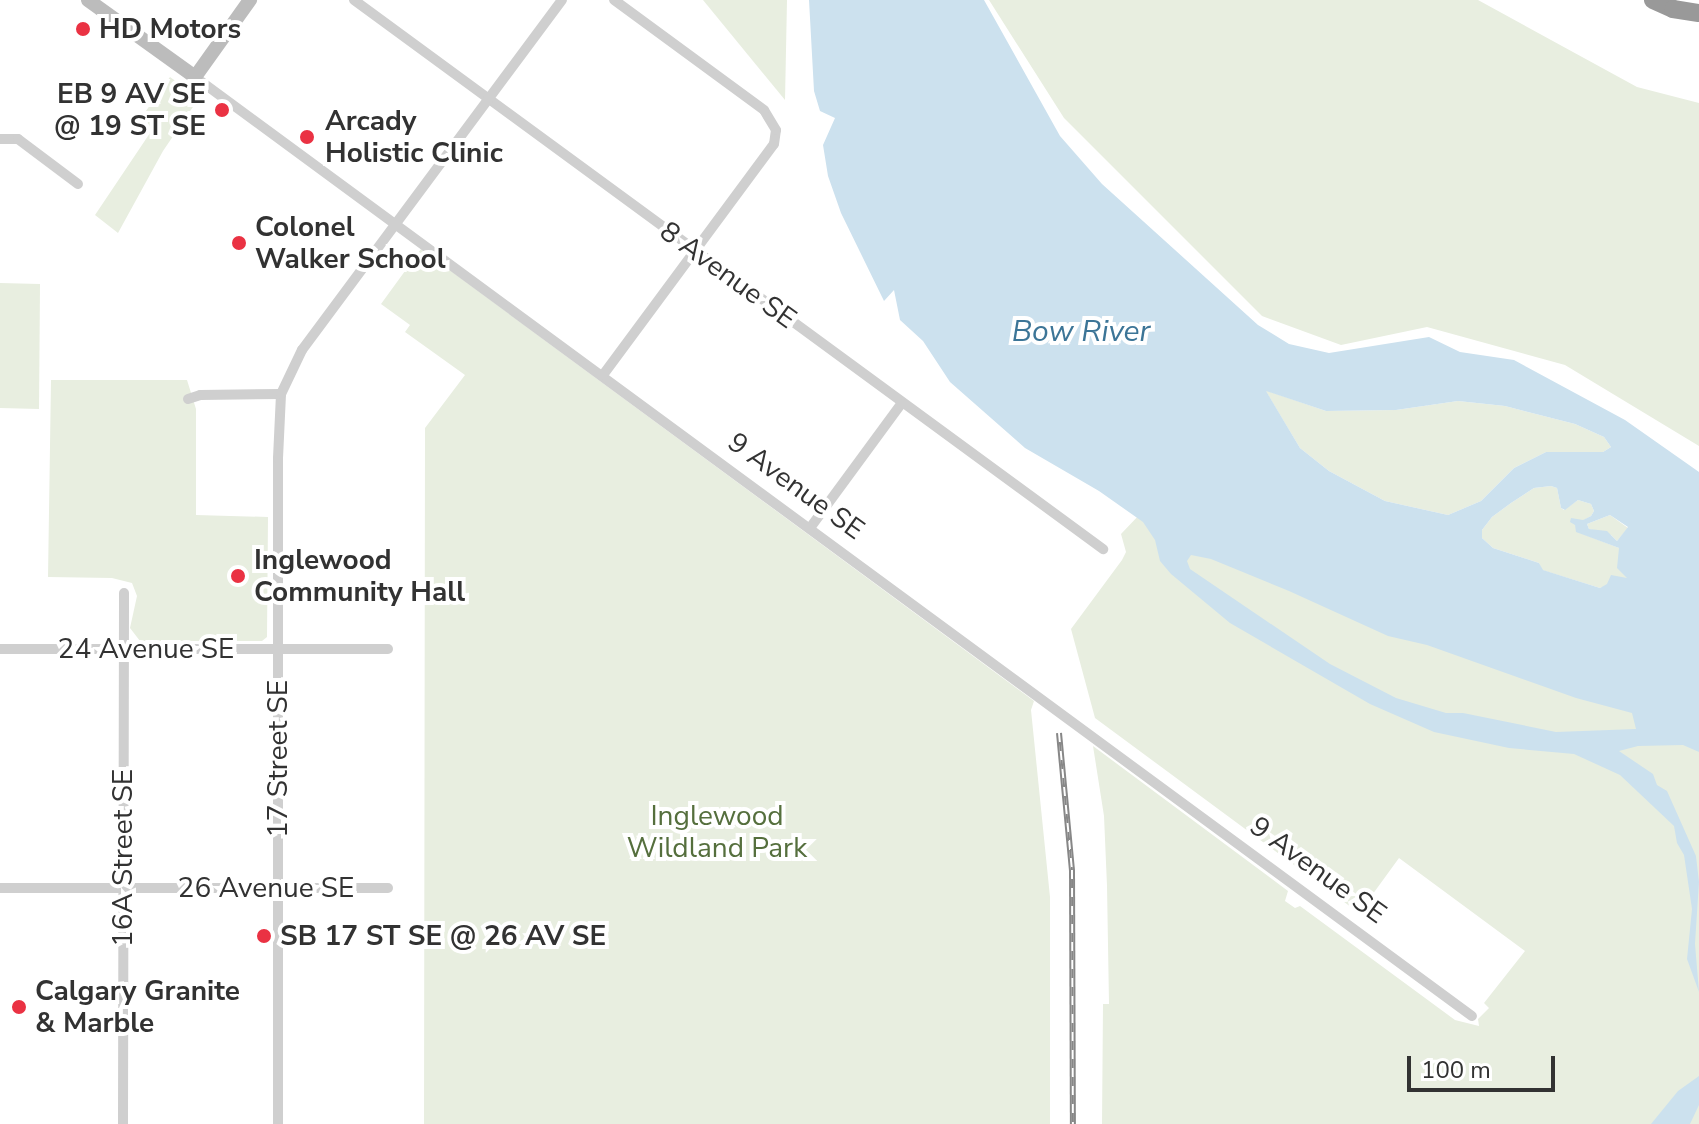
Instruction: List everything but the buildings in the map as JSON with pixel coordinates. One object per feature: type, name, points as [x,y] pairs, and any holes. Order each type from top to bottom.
[{"type":"highway","points":[[1653,0],[1673,9],[1699,13]]},
{"type":"main road","name":"9 Avenue SE","points":[[88,0],[195,77]]},
{"type":"main road","points":[[195,77],[250,0]]},
{"type":"street","name":"8 Avenue SE","points":[[354,0],[901,404],[1103,549]]},
{"type":"street","points":[[188,399],[200,395],[281,394],[302,350],[562,0]]},
{"type":"street","points":[[603,375],[774,144],[776,130],[764,110],[614,0]]},
{"type":"street","name":"9 Avenue SE","points":[[195,77],[1472,1016]]},
{"type":"street","points":[[0,139],[18,139],[78,184]]},
{"type":"street","name":"17 Street SE","points":[[278,1124],[278,458],[281,394]]},
{"type":"street","points":[[810,528],[901,404]]},
{"type":"street","name":"16A Street SE","points":[[123,1124],[124,593]]},
{"type":"street","name":"24 Avenue SE","points":[[0,649],[388,649]]},
{"type":"street","name":"26 Avenue SE","points":[[0,888],[388,888]]},
{"type":"green space","points":[[703,0],[787,0],[785,100]]},
{"type":"green space","points":[[989,0],[1478,0],[1637,87],[1699,103],[1699,446],[1565,365],[1427,327],[1341,345],[1262,316],[1064,118]]},
{"type":"green space","points":[[170,77],[199,98],[163,151],[118,233],[95,215],[150,133],[136,125]]},
{"type":"green space","name":"Inglewood Wildland Park","points":[[421,249],[1034,701],[1031,710],[1050,897],[1050,1124],[424,1124],[425,428],[465,375],[405,332],[410,325],[381,304]]},
{"type":"green space","points":[[0,283],[40,284],[39,409],[0,408]]},
{"type":"green space","points":[[51,380],[187,380],[196,409],[196,515],[268,517],[267,637],[262,641],[140,641],[130,628],[137,596],[132,583],[112,578],[48,577]]},
{"type":"green space","points":[[1265,390],[1326,411],[1396,410],[1458,401],[1505,406],[1575,424],[1604,437],[1611,447],[1603,452],[1546,452],[1514,468],[1481,501],[1448,515],[1385,501],[1329,471],[1300,448]]},
{"type":"green space","points":[[1534,488],[1557,488],[1564,510],[1578,500],[1591,504],[1594,511],[1591,516],[1575,525],[1583,534],[1619,548],[1628,578],[1600,588],[1542,570],[1539,563],[1493,548],[1482,538],[1482,530],[1492,517]]},
{"type":"green space","points":[[1141,513],[1699,712],[1699,1124],[1102,1124],[1103,1004],[1109,1004],[1107,886],[1104,816],[1093,746],[1288,891],[1285,901],[1295,908],[1300,906],[1455,1020],[1479,1026],[1478,1019],[1489,1008],[1484,1003],[1525,951],[1399,858],[1359,913],[1095,718],[1071,629],[1122,560],[1126,552],[1121,534]]},
{"type":"green space","points":[[1610,515],[1628,528],[1617,541],[1611,535],[1589,529],[1587,524]]},
{"type":"water","name":"Bow River","points":[[809,0],[984,0],[1060,136],[1102,184],[1258,325],[1289,344],[1329,353],[1429,337],[1460,352],[1514,360],[1625,420],[1699,472],[1699,752],[1683,745],[1638,746],[1619,751],[1653,774],[1657,785],[1667,791],[1696,856],[1699,882],[1695,944],[1699,992],[1687,959],[1692,909],[1684,855],[1677,843],[1674,826],[1620,775],[1574,754],[1509,748],[1434,732],[1370,704],[1230,623],[1171,574],[1160,561],[1155,540],[1143,522],[1099,491],[1025,448],[950,382],[923,341],[900,320],[894,290],[884,301],[841,213],[828,176],[823,145],[835,118],[820,111],[814,91]],"holes":[[[1266,391],[1326,411],[1396,410],[1458,401],[1505,406],[1575,424],[1604,437],[1611,447],[1603,452],[1546,452],[1514,468],[1481,501],[1448,515],[1385,501],[1329,471],[1300,448]],[[1534,488],[1557,488],[1561,508],[1565,510],[1578,500],[1591,504],[1594,511],[1591,516],[1583,520],[1571,518],[1570,522],[1575,525],[1576,532],[1619,548],[1617,568],[1627,578],[1611,575],[1607,584],[1600,588],[1543,570],[1539,563],[1493,548],[1482,538],[1482,530],[1492,517]],[[1610,515],[1628,527],[1617,541],[1607,531],[1589,529],[1587,524]],[[1191,555],[1211,559],[1388,636],[1427,645],[1576,698],[1632,713],[1636,729],[1556,732],[1463,713],[1446,713],[1396,698],[1330,664],[1190,569],[1187,561]]]},
{"type":"water","points":[[1699,1076],[1699,1105],[1690,1124],[1651,1124],[1678,1091]]},
{"type":"railway","points":[[1059,733],[1072,870],[1073,1124]]},
{"type":"place","name":"HD Motors","points":[[83,29]]},
{"type":"place","name":"EB 9 AV SE @ 19 ST SE","points":[[222,110]]},
{"type":"place","name":"Arcady Holistic Clinic","points":[[307,137]]},
{"type":"place","name":"Colonel Walker School","points":[[239,243]]},
{"type":"place","name":"Inglewood Community Hall","points":[[238,576]]},
{"type":"place","name":"SB 17 ST SE @ 26 AV SE","points":[[264,936]]},
{"type":"place","name":"Calgary Granite & Marble","points":[[19,1007]]}]
